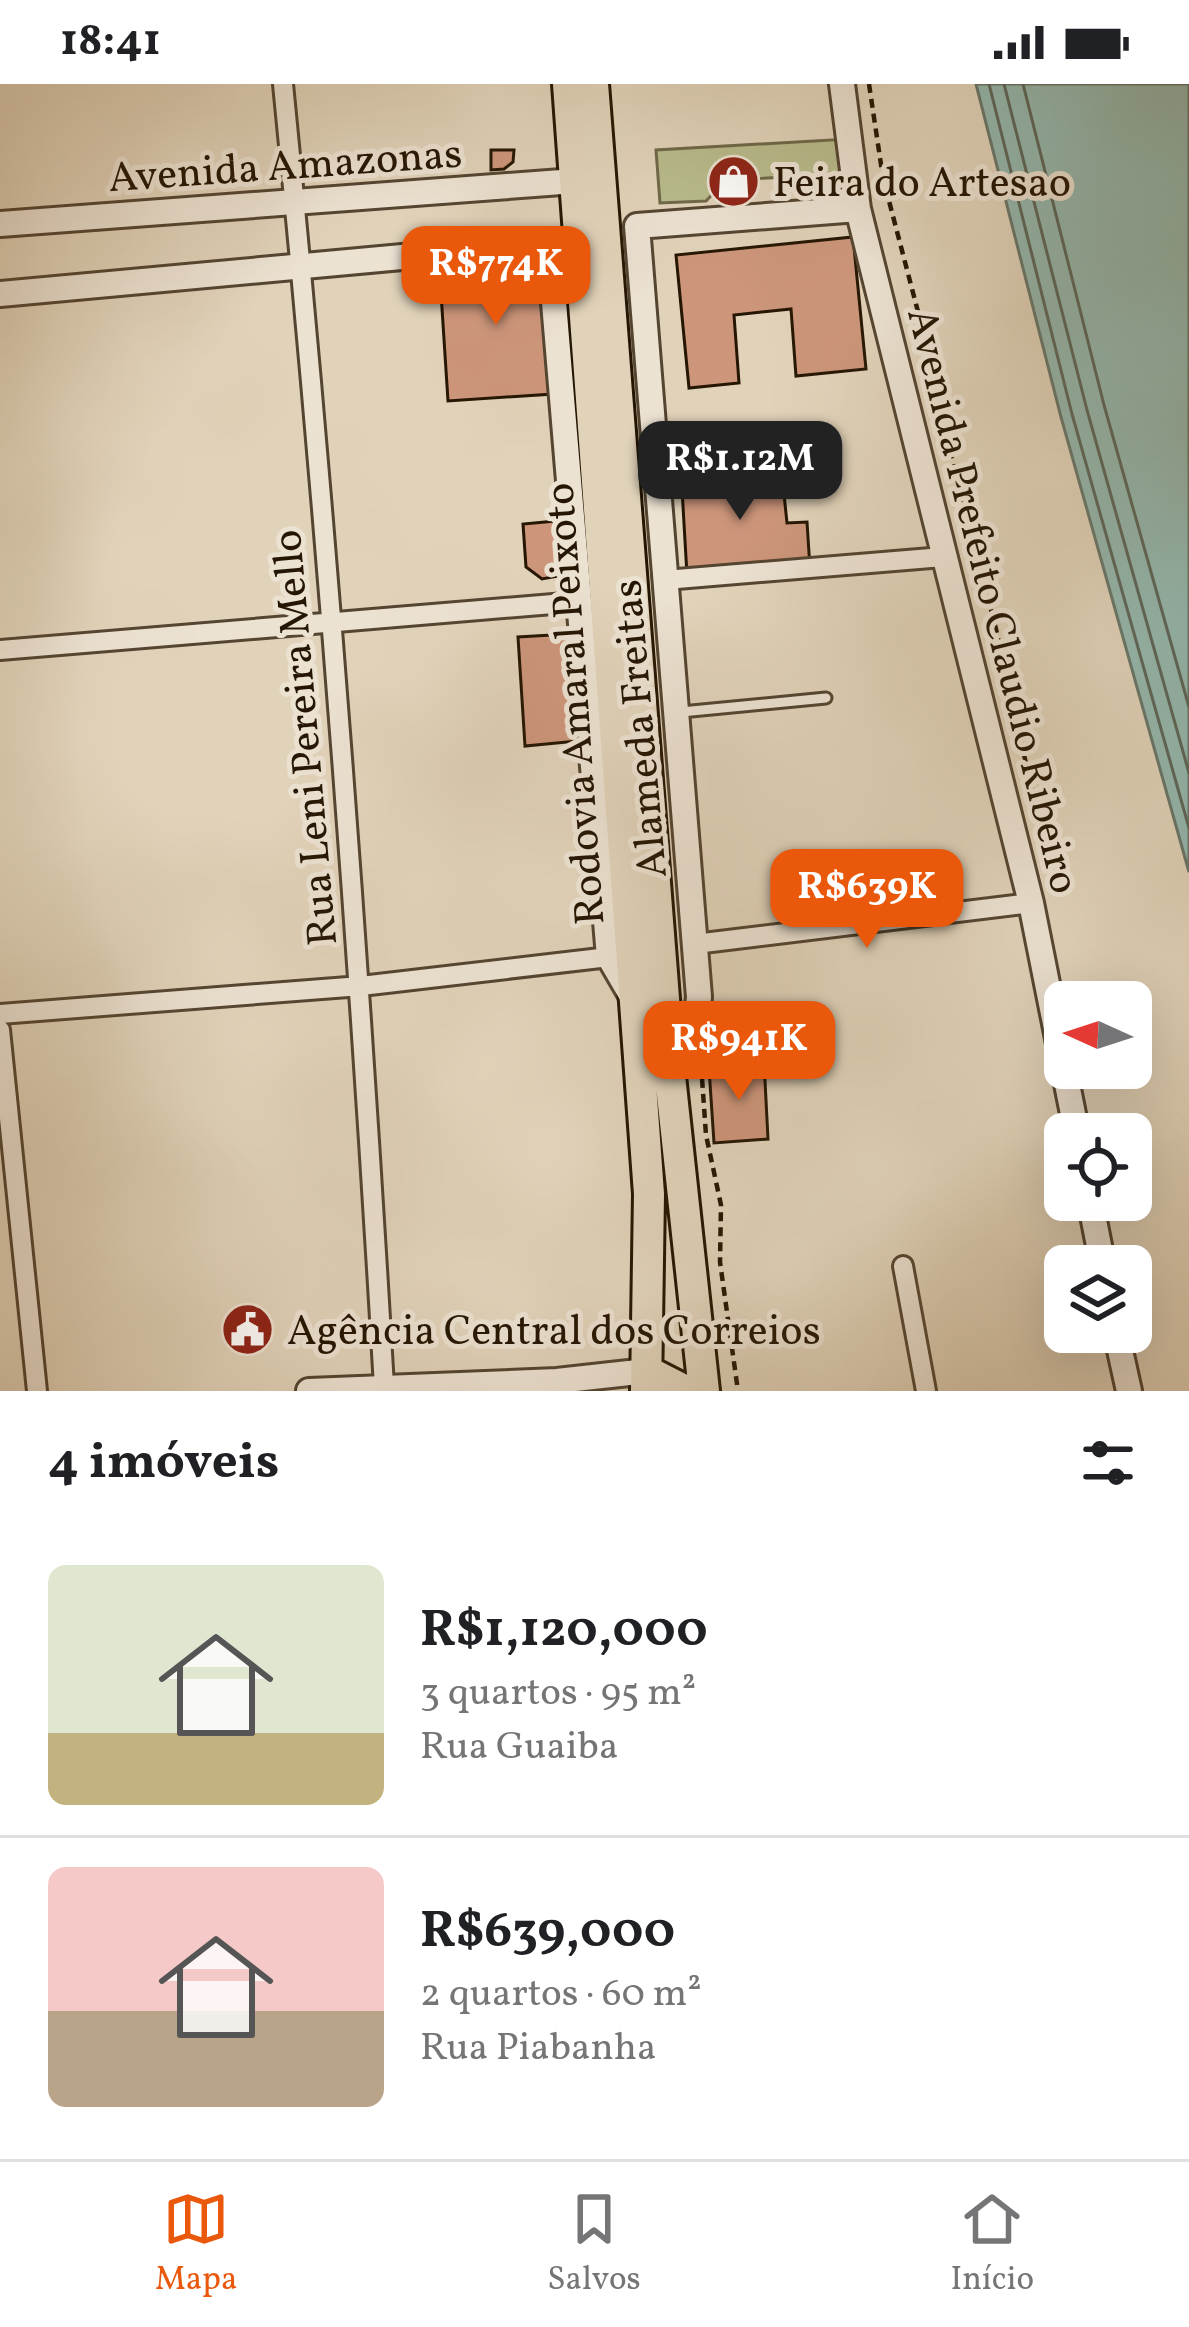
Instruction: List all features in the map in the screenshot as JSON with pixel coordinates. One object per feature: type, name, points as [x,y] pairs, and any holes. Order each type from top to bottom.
[{"type":"highway","name":"Rodovia Amaral Peixoto","points":[[568,84],[575,181],[565,242],[638,1007],[649,1194],[646,1381]]},
{"type":"highway","name":"Rodovia Amaral Peixoto","points":[[593,84],[670,1076],[704,1391]]},
{"type":"highway","points":[[646,1381],[686,1391]]},
{"type":"street","name":"Rua Leni Pereira Mello","points":[[283,84],[361,986],[384,1387]]},
{"type":"street","name":"Avenida Prefeito Claudio Ribeiro","points":[[842,84],[857,208],[1031,903],[1073,1113]]},
{"type":"street","name":"Avenida Amazonas","points":[[0,224],[575,181]]},
{"type":"street","name":"Alameda Freitas","points":[[670,1076],[699,1010],[637,226],[857,208]]},
{"type":"street","points":[[0,294],[565,242],[578,602],[609,957],[638,1007]]},
{"type":"street","points":[[664,580],[943,557]]},
{"type":"street","points":[[0,650],[578,602]]},
{"type":"street","points":[[695,944],[1031,903]]},
{"type":"street","points":[[0,1014],[361,986],[609,957]]},
{"type":"street","points":[[0,1030],[37,1391]]},
{"type":"street","points":[[903,1266],[926,1391]]},
{"type":"street","points":[[1121,1353],[1129,1391]]},
{"type":"street","points":[[309,1391],[646,1381]]},
{"type":"lane","points":[[675,712],[826,698]]},
{"type":"path","points":[[869,84],[883,178],[940,392],[946,440],[996,629],[1046,853]]},
{"type":"green space","points":[[848,139],[852,174],[726,180],[706,201],[660,203],[656,150]]},
{"type":"water","points":[[976,84],[1189,84],[1189,872],[1061,417]]},
{"type":"building","points":[[491,150],[514,150],[513,162],[491,170]]},
{"type":"building","points":[[853,237],[866,369],[796,376],[791,309],[734,315],[739,383],[689,388],[676,255]]},
{"type":"building","points":[[543,253],[553,394],[448,401],[439,262]]},
{"type":"building","points":[[781,465],[787,523],[807,522],[810,568],[687,575],[681,472]]},
{"type":"building","points":[[567,520],[571,562],[564,575],[542,579],[526,567],[523,524]]},
{"type":"building","points":[[569,634],[578,741],[525,746],[518,637]]},
{"type":"building","points":[[764,1061],[768,1139],[714,1143],[709,1068]]},
{"type":"place","name":"Feira do Artesao","points":[[734,181]]},
{"type":"place","name":"Agência Central dos Correios","points":[[248,1329]]}]
